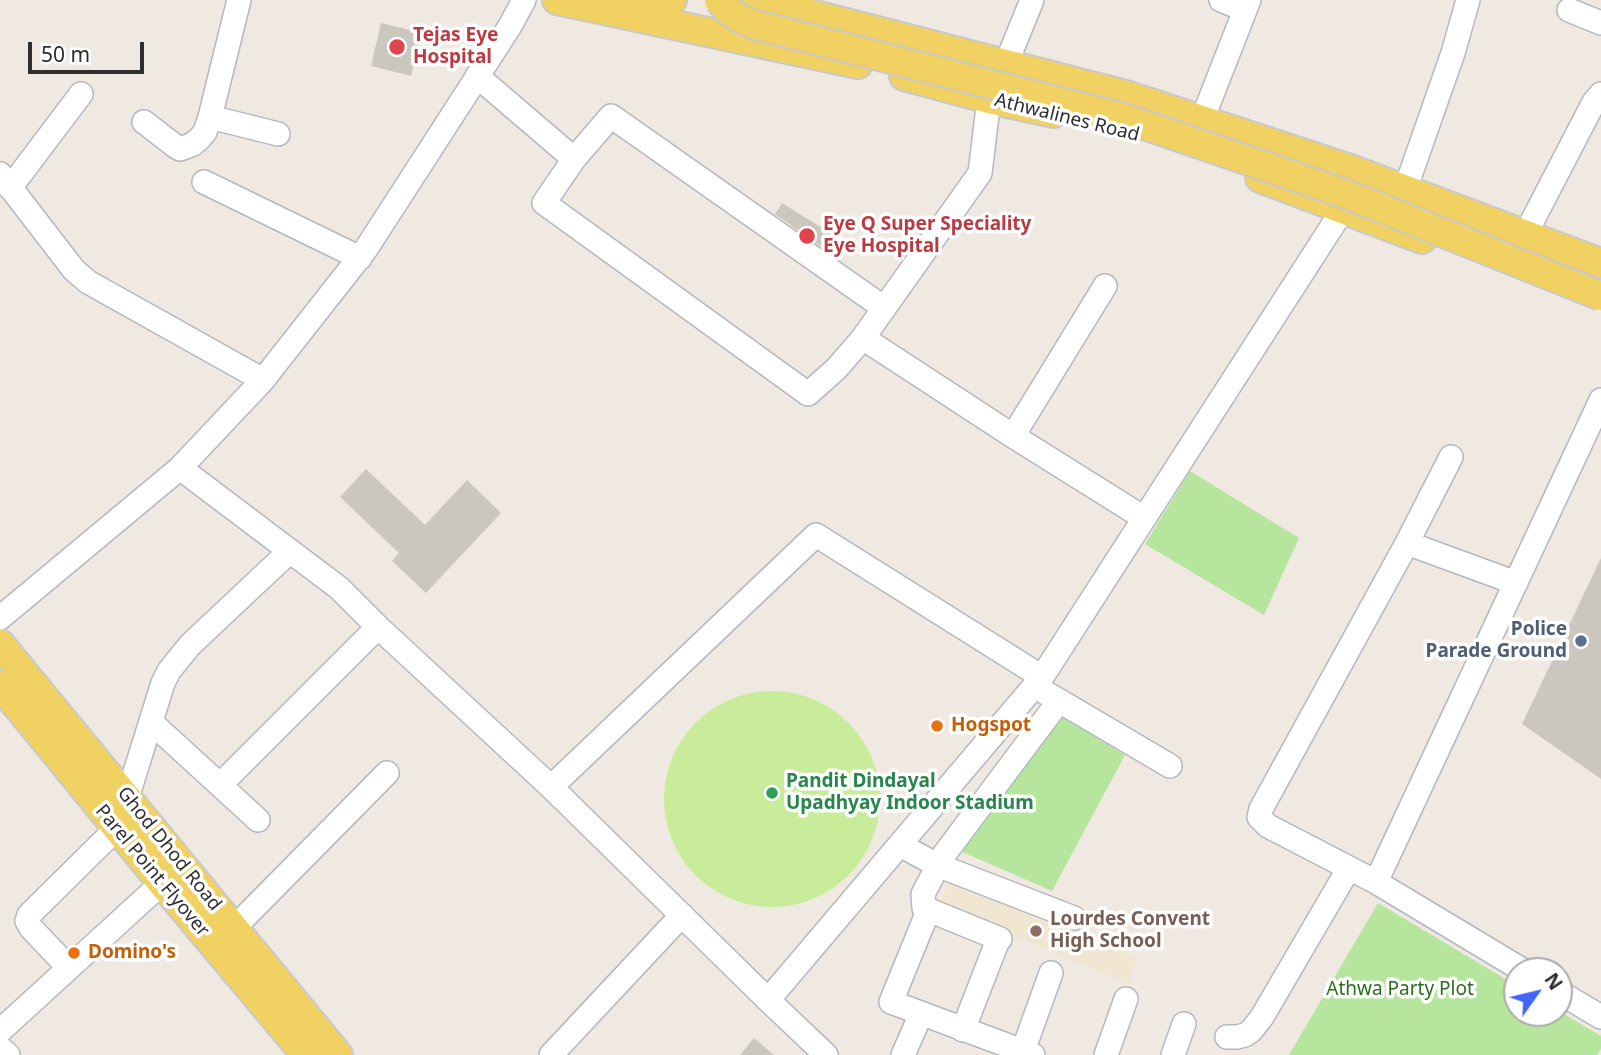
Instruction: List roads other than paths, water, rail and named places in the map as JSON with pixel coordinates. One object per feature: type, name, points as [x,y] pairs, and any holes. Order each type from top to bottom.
[{"type":"main road","name":"Athwalines Road","points":[[557,0],[860,64],[989,99],[1116,127],[1343,209],[1601,307]]},
{"type":"main road","points":[[634,0],[673,0]]},
{"type":"main road","points":[[719,0],[741,19],[757,25],[1121,117],[1346,194],[1601,296]]},
{"type":"main road","name":"Athwalines Road","points":[[757,0],[787,4],[922,43],[1126,95],[1366,176],[1601,263]]},
{"type":"main road","points":[[913,78],[922,43]]},
{"type":"main road","name":"Ghod Dhod Road","points":[[0,644],[338,1055]]},
{"type":"main road","name":"Parel Point Flyover","points":[[2,691],[306,1055]]},
{"type":"street","points":[[144,122],[180,149],[194,144],[205,132],[239,0]]},
{"type":"street","points":[[0,618],[180,468],[263,380],[360,258],[524,0]]},
{"type":"street","points":[[1006,64],[1032,0]]},
{"type":"street","points":[[1202,120],[1247,5],[1221,0]]},
{"type":"street","points":[[1405,190],[1453,53],[1468,0]]},
{"type":"street","points":[[1569,10],[1601,23]]},
{"type":"street","points":[[477,76],[574,159]]},
{"type":"street","points":[[81,94],[3,178],[74,270],[88,282],[263,380]]},
{"type":"street","points":[[1525,235],[1594,102],[1601,94]]},
{"type":"street","points":[[884,308],[611,116],[574,159],[544,203],[807,394],[837,368],[863,338],[979,173],[989,99]]},
{"type":"street","points":[[210,117],[278,134]]},
{"type":"street","points":[[768,1000],[1038,681],[1366,176]]},
{"type":"street","points":[[204,182],[360,258]]},
{"type":"street","points":[[1013,436],[1105,286]]},
{"type":"street","points":[[863,338],[1144,518]]},
{"type":"street","points":[[1376,882],[1601,400]]},
{"type":"street","points":[[1451,457],[1259,813],[1260,820],[1268,826],[1376,882],[1503,958]]},
{"type":"street","points":[[180,468],[339,588],[551,787],[826,1055]]},
{"type":"street","points":[[551,787],[816,535],[1038,681],[1059,701],[1170,766]]},
{"type":"street","points":[[1407,543],[1516,583]]},
{"type":"street","points":[[127,798],[163,683],[177,659],[290,551]]},
{"type":"street","points":[[220,785],[379,627]]},
{"type":"street","points":[[963,1030],[998,942],[924,908],[923,894],[937,865],[1059,701]]},
{"type":"street","points":[[151,722],[258,820]]},
{"type":"street","points":[[234,928],[387,773]]},
{"type":"street","points":[[69,968],[31,928],[27,921],[29,915],[117,828]]},
{"type":"street","points":[[900,845],[937,865],[1074,918]]},
{"type":"street","points":[[1227,1037],[1245,1035],[1262,1017],[1349,868]]},
{"type":"street","points":[[5,1018],[69,968],[162,883]]},
{"type":"street","points":[[551,1055],[682,915]]},
{"type":"street","points":[[926,916],[891,1002],[963,1030],[993,1049],[1028,1053],[1051,973]]},
{"type":"street","points":[[1106,1055],[1126,999]]},
{"type":"street","points":[[1573,1000],[1601,1017]]},
{"type":"street","points":[[903,1055],[921,1014]]},
{"type":"street","points":[[1173,1055],[1184,1024]]},
{"type":"street","points":[[0,1048],[8,1055]]},
{"type":"place","name":"Tejas Eye Hospital","points":[[397,47]]},
{"type":"place","name":"Eye Q Super Speciality Eye Hospital","points":[[807,236]]},
{"type":"place","name":"Police Parade Ground","points":[[1581,641]]},
{"type":"place","name":"Hogspot","points":[[937,726]]},
{"type":"place","name":"Pandit Dindayal Upadhyay Indoor Stadium","points":[[772,793]]},
{"type":"place","name":"Lourdes Convent High School","points":[[1036,931]]},
{"type":"place","name":"Domino's","points":[[74,953]]},
{"type":"park label","name":"Athwa Party Plot","points":[[1400,990]]}]
